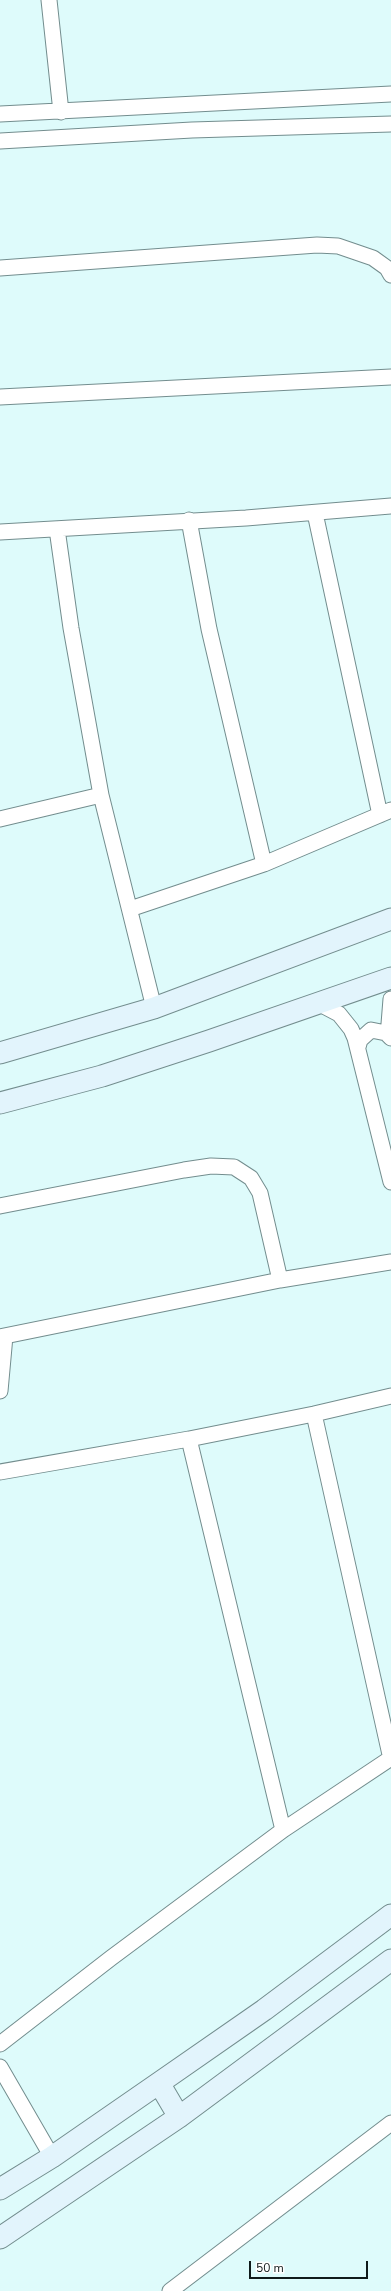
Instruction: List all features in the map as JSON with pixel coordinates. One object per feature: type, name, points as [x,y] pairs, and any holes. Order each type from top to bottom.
[{"type":"street","points":[[49,0],[61,112]]},
{"type":"street","points":[[0,114],[391,94]]},
{"type":"street","points":[[0,141],[192,130],[391,124]]},
{"type":"street","points":[[0,268],[317,245],[338,246],[373,258],[387,268],[391,274]]},
{"type":"street","points":[[0,397],[391,377]]},
{"type":"street","points":[[0,532],[315,513],[391,506]]},
{"type":"street","points":[[130,909],[264,864],[385,812],[315,513]]},
{"type":"street","points":[[189,520],[209,629],[264,864]]},
{"type":"street","points":[[57,529],[71,628],[102,795],[154,1008]]},
{"type":"street","points":[[0,820],[102,795]]},
{"type":"street","points":[[0,1052],[154,1008],[391,918]]},
{"type":"street","points":[[0,1103],[109,1073],[320,1004],[391,978]]},
{"type":"street","points":[[391,999],[389,1024],[391,1038]]},
{"type":"street","points":[[320,1004],[339,1014],[352,1029],[358,1047],[391,1182]]},
{"type":"street","points":[[358,1047],[360,1040],[371,1030],[386,1033],[391,1038]]},
{"type":"street","points":[[0,1206],[184,1170],[211,1166],[234,1167],[251,1178],[260,1193],[280,1280]]},
{"type":"street","points":[[0,1390],[2,1336],[280,1280],[391,1262]]},
{"type":"street","points":[[0,1472],[189,1439],[314,1414],[391,1396]]},
{"type":"street","points":[[0,2044],[143,1934],[283,1830],[391,1759],[314,1414]]},
{"type":"street","points":[[189,1439],[283,1830]]},
{"type":"street","points":[[0,2189],[52,2157],[264,2010],[391,1915]]},
{"type":"street","points":[[0,2238],[179,2117],[391,1960]]},
{"type":"street","points":[[0,2067],[52,2157]]},
{"type":"street","points":[[159,2083],[179,2117]]},
{"type":"street","points":[[170,2291],[391,2123]]}]
